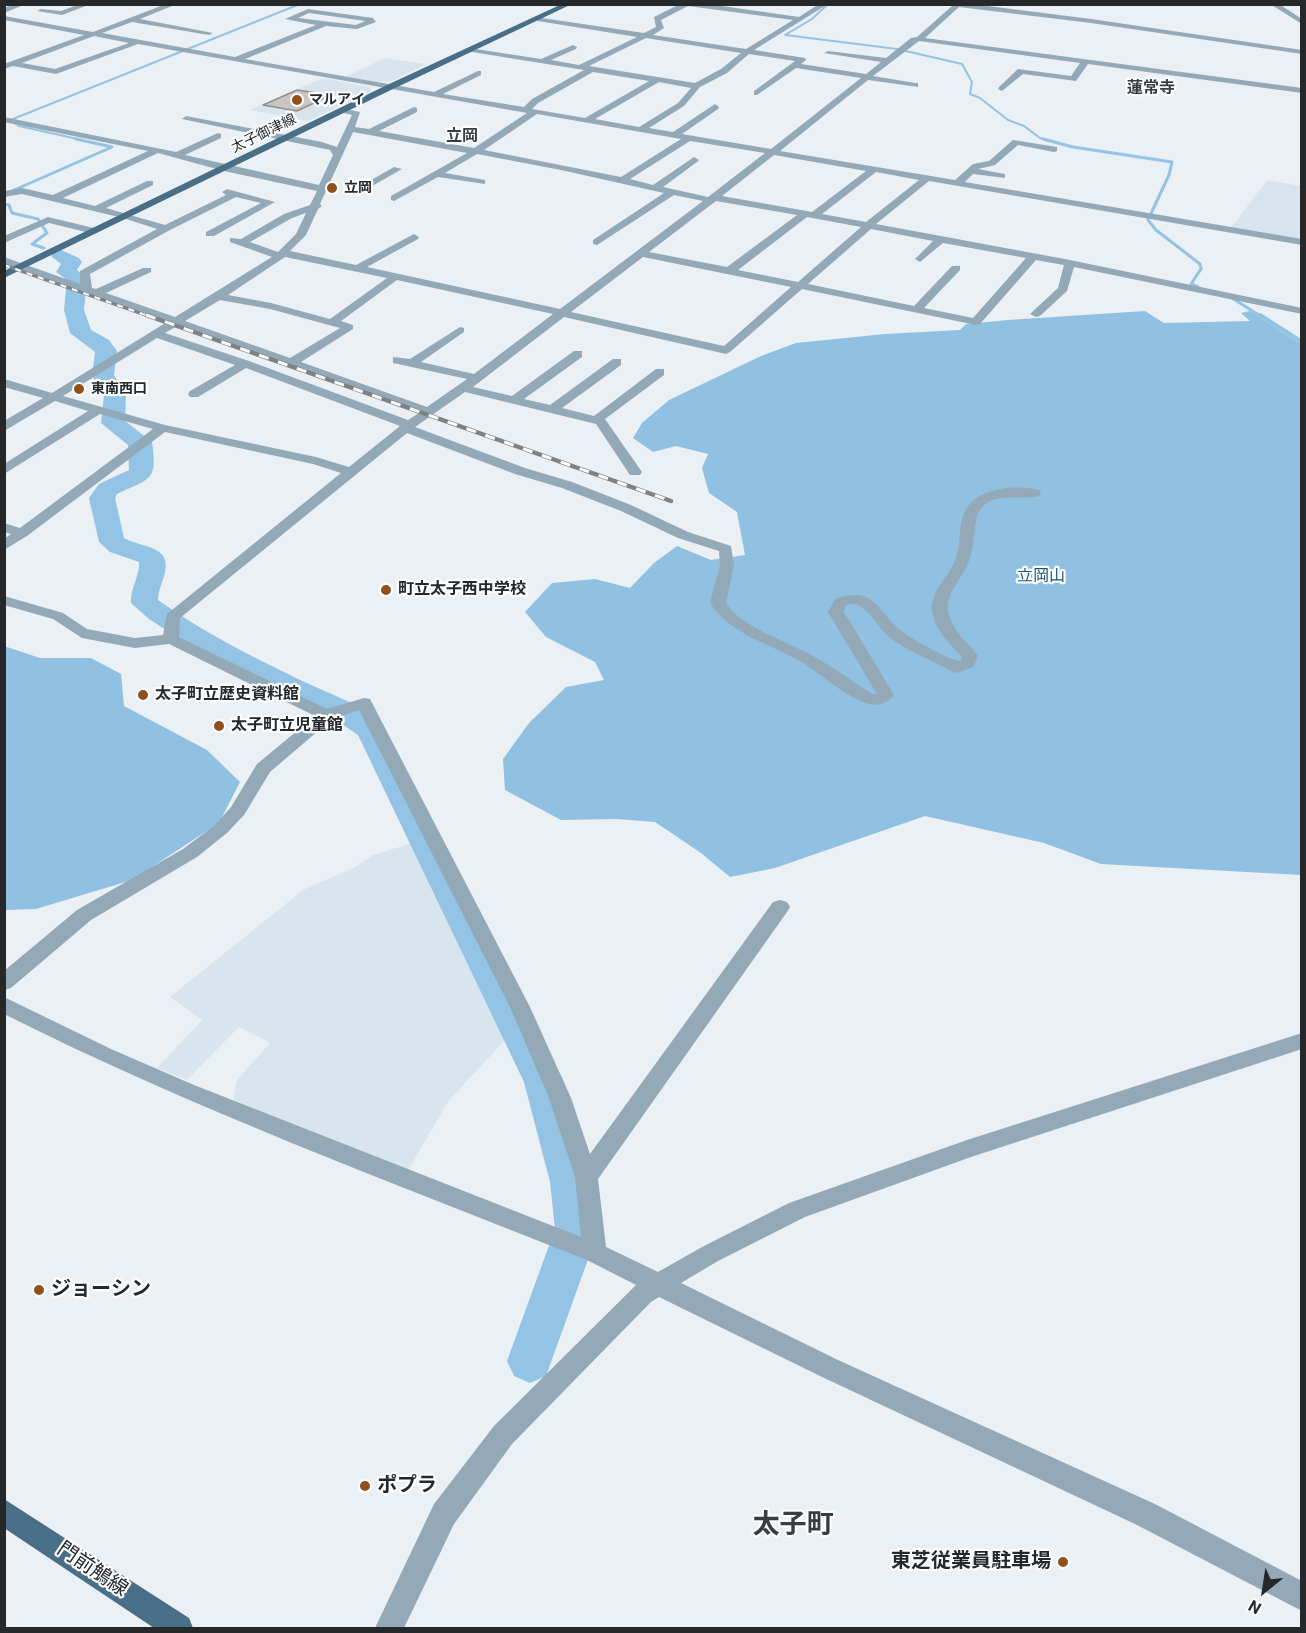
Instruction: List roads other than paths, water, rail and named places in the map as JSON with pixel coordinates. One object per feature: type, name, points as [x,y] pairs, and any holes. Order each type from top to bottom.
[{"type":"main road","name":"太子御津線","points":[[4,275],[390,87],[569,4]]},
{"type":"main road","name":"門前鵤線","points":[[4,1512],[179,1629]]},
{"type":"street","points":[[4,11],[23,4]]},
{"type":"street","points":[[8,19],[58,4]]},
{"type":"street","points":[[41,10],[62,13],[88,4]]},
{"type":"street","points":[[4,67],[174,4]]},
{"type":"street","points":[[581,67],[660,28],[657,20],[687,4],[799,20]]},
{"type":"street","points":[[472,50],[696,86],[724,71],[749,50],[825,4]]},
{"type":"street","points":[[1273,4],[1302,22]]},
{"type":"street","points":[[919,39],[956,5],[1092,21],[1302,52]]},
{"type":"street","points":[[236,60],[325,24],[357,27],[373,20],[308,11],[290,19],[325,24]]},
{"type":"street","points":[[8,19],[390,87],[1302,242]]},
{"type":"street","points":[[538,19],[802,60],[757,93]]},
{"type":"street","points":[[130,20],[209,33]]},
{"type":"street","points":[[171,639],[172,617],[351,472],[712,199],[914,40],[1302,91]]},
{"type":"street","points":[[13,64],[56,72],[136,42]]},
{"type":"street","points":[[543,61],[573,46]]},
{"type":"street","points":[[828,53],[889,61]]},
{"type":"street","points":[[477,62],[496,54]]},
{"type":"street","points":[[504,63],[515,57]]},
{"type":"street","points":[[1002,89],[1021,71],[1072,79],[1086,61]]},
{"type":"street","points":[[795,66],[915,85]]},
{"type":"street","points":[[526,110],[535,101],[592,69]]},
{"type":"street","points":[[436,94],[478,73]]},
{"type":"street","points":[[606,83],[622,74]]},
{"type":"street","points":[[587,120],[657,80]]},
{"type":"street","points":[[624,86],[642,89]]},
{"type":"street","points":[[641,129],[686,102],[695,92],[696,86]]},
{"type":"street","points":[[675,135],[716,107]]},
{"type":"street","points":[[4,427],[281,255],[301,235],[351,129],[357,114],[343,110]]},
{"type":"street","points":[[369,133],[400,120],[414,110]]},
{"type":"street","points":[[394,198],[474,152],[536,111]]},
{"type":"street","points":[[4,118],[157,150],[224,168],[323,189]]},
{"type":"street","points":[[186,119],[327,146],[333,148],[338,154]]},
{"type":"street","points":[[351,129],[712,199],[1034,256],[1302,311]]},
{"type":"street","points":[[177,155],[218,136]]},
{"type":"street","points":[[623,180],[690,138]]},
{"type":"street","points":[[957,184],[976,166],[992,163],[1016,142],[1056,147],[1042,160]]},
{"type":"street","points":[[53,199],[157,150]]},
{"type":"street","points":[[656,187],[680,167],[694,160]]},
{"type":"street","points":[[729,271],[874,169]]},
{"type":"street","points":[[357,191],[394,171],[482,183]]},
{"type":"street","points":[[970,171],[1002,176]]},
{"type":"street","points":[[316,206],[288,216],[237,241],[281,255],[396,276],[726,350],[928,178]]},
{"type":"street","points":[[93,180],[108,183],[117,179]]},
{"type":"street","points":[[96,209],[150,183]]},
{"type":"street","points":[[4,194],[22,191],[166,228]]},
{"type":"street","points":[[597,242],[609,230],[630,216],[658,203],[673,191]]},
{"type":"street","points":[[91,292],[84,273],[231,193],[270,202],[210,234]]},
{"type":"street","points":[[825,193],[839,195]]},
{"type":"street","points":[[4,240],[48,220],[94,231]]},
{"type":"street","points":[[358,268],[418,237],[398,233]]},
{"type":"street","points":[[920,260],[941,239]]},
{"type":"street","points":[[111,243],[133,247]]},
{"type":"street","points":[[682,262],[699,250]]},
{"type":"street","points":[[641,253],[976,322],[1034,256]]},
{"type":"street","points":[[4,260],[429,412]]},
{"type":"street","points":[[1036,314],[1063,289],[1070,263]]},
{"type":"street","points":[[916,310],[956,268]]},
{"type":"street","points":[[91,292],[147,270]]},
{"type":"street","points":[[333,322],[396,276]]},
{"type":"street","points":[[218,296],[349,327],[293,362]]},
{"type":"street","points":[[412,363],[460,330]]},
{"type":"street","points":[[155,334],[245,363],[520,471],[567,484],[683,535],[726,549],[727,565],[718,603],[725,614],[751,631],[807,659],[867,698],[880,700],[886,695],[836,612],[840,602],[852,598],[870,605],[894,633],[957,668],[967,664],[970,656],[945,627],[940,608],[942,595],[962,561],[972,510],[986,498],[1008,492],[1034,493]]},
{"type":"street","points":[[515,400],[554,377],[578,354]]},
{"type":"street","points":[[397,360],[476,378]]},
{"type":"street","points":[[194,394],[245,363]]},
{"type":"street","points":[[553,410],[590,387],[616,366]]},
{"type":"street","points":[[596,420],[635,396],[654,379]]},
{"type":"street","points":[[4,383],[57,396],[163,428],[351,472]]},
{"type":"street","points":[[463,388],[600,421],[635,472]]},
{"type":"street","points":[[4,470],[100,409]]},
{"type":"street","points":[[4,546],[163,428]]},
{"type":"street","points":[[4,527],[22,533]]},
{"type":"street","points":[[4,600],[58,616],[82,633],[135,643],[171,639],[326,715]]},
{"type":"street","points":[[4,983],[84,915],[190,853],[221,829],[238,811],[263,768],[326,715],[364,703],[520,1007],[560,1098],[586,1177],[580,1247]]},
{"type":"street","points":[[586,1177],[780,907]]},
{"type":"street","points":[[4,1005],[104,1055],[186,1091],[580,1247],[840,1373],[1145,1514],[1302,1597]]},
{"type":"street","points":[[389,1629],[444,1514],[503,1435],[642,1294],[710,1254],[796,1210],[968,1149],[1302,1041]]},
{"type":"waterway","points":[[82,140],[19,126],[14,123],[13,119],[300,4]]},
{"type":"waterway","points":[[828,4],[812,19],[785,35],[897,49],[962,64],[972,82],[970,94],[980,98],[1008,120],[1048,140]]},
{"type":"waterway","points":[[12,191],[112,147],[76,139]]},
{"type":"waterway","points":[[1043,139],[1073,147],[1172,162],[1169,175],[1148,220],[1156,230],[1200,264],[1201,269],[1191,284],[1198,287]]},
{"type":"waterway","points":[[4,204],[9,205],[12,213],[38,219],[47,233],[32,244],[44,248]]},
{"type":"waterway","points":[[61,256],[72,262],[66,272],[77,278],[74,310],[81,333],[101,345],[106,351],[103,375],[115,396],[113,423],[140,442],[143,465],[140,474],[108,489],[102,498],[112,542],[152,557],[152,571],[145,592],[145,603],[228,655],[286,685],[341,709],[371,730],[544,1082],[571,1182],[577,1229],[530,1361]]},
{"type":"waterway","points":[[1232,298],[1262,317]]},
{"type":"waterway","points":[[1260,315],[1302,342]]},
{"type":"railway","points":[[4,265],[151,317]]},
{"type":"railway","points":[[146,315],[671,501]]},
{"type":"place","name":"マルアイ","points":[[297,100]]},
{"type":"place","name":"立岡","points":[[332,188]]},
{"type":"place","name":"東南西口","points":[[79,389]]},
{"type":"place","name":"町立太子西中学校","points":[[386,590]]},
{"type":"place","name":"太子町立歴史資料館","points":[[143,695]]},
{"type":"place","name":"太子町立児童館","points":[[219,726]]},
{"type":"place","name":"ジョーシン","points":[[39,1290]]},
{"type":"place","name":"ポプラ","points":[[365,1486]]},
{"type":"place","name":"東芝従業員駐車場","points":[[1063,1562]]},
{"type":"district","name":"蓮常寺","points":[[1151,89]]},
{"type":"district","name":"立岡","points":[[462,137]]},
{"type":"district","name":"太子町","points":[[793,1526]]},
{"type":"park label","name":"立岡山","points":[[1041,577]]}]
